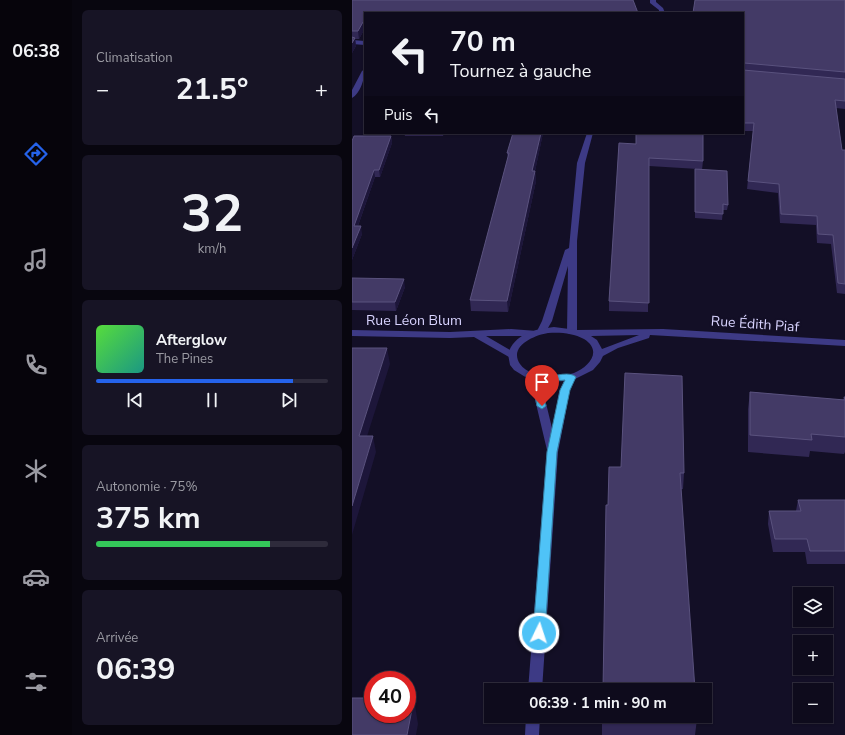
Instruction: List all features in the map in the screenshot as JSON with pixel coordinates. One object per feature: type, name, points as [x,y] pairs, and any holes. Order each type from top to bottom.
[{"type":"street","points":[[653,0],[653,3],[661,9],[662,12]]},
{"type":"street","points":[[352,42],[364,43]]},
{"type":"street","points":[[352,96],[364,73]]},
{"type":"street","points":[[575,332],[573,241],[581,163],[590,134]]},
{"type":"street","points":[[538,332],[547,321],[573,241]]},
{"type":"street","points":[[554,330],[575,332],[589,338],[596,346],[598,354],[596,361],[590,367],[571,377],[546,379],[531,375],[514,364],[512,355],[515,346],[523,339],[538,332],[554,330]]},
{"type":"street","name":"Rue Léon Blum","points":[[352,334],[476,334],[538,332]]},
{"type":"street","name":"Rue Édith Piaf","points":[[575,332],[662,332],[845,343]]},
{"type":"street","name":"Rue Édith Piaf","points":[[598,354],[634,338],[662,332]]},
{"type":"street","name":"Rue Léon Blum","points":[[476,334],[512,355]]},
{"type":"street","points":[[531,375],[538,391],[552,452]]},
{"type":"street","points":[[536,683],[552,452],[565,390],[571,377]]},
{"type":"street","points":[[532,735],[533,723]]},
{"type":"building","points":[[352,0],[633,0],[638,12],[364,12],[364,23],[363,22],[358,31],[352,31]]},
{"type":"building","points":[[695,0],[845,0],[845,72],[744,63],[744,12],[693,12]]},
{"type":"building","points":[[744,70],[845,79],[845,101],[835,100],[842,150],[845,150],[845,284],[838,283],[833,235],[818,234],[817,216],[781,214],[779,184],[748,181],[754,123],[744,123]]},
{"type":"building","points":[[513,134],[541,134],[532,171],[535,171],[507,301],[470,300],[509,153],[507,153]]},
{"type":"building","points":[[636,134],[703,134],[703,161],[649,158],[649,303],[609,301],[619,143],[636,144]]},
{"type":"building","points":[[354,136],[391,136],[379,170],[374,170],[354,226],[361,226],[352,248],[352,141]]},
{"type":"building","points":[[695,169],[727,171],[728,205],[723,204],[723,214],[695,212]]},
{"type":"building","points":[[352,278],[404,279],[395,302],[352,302]]},
{"type":"building","points":[[352,348],[387,348],[359,436],[373,436],[352,506]]},
{"type":"building","points":[[625,373],[682,376],[684,473],[680,473],[695,683],[603,683],[606,505],[608,505],[609,467],[621,467]]},
{"type":"building","points":[[750,392],[845,400],[845,437],[811,434],[812,440],[750,435]]},
{"type":"building","points":[[798,500],[845,500],[845,551],[810,551],[807,539],[775,539],[769,511],[801,511]]},
{"type":"building","points":[[352,698],[364,698],[364,723],[409,723],[407,735],[352,735]]},
{"type":"route","points":[[539,633],[552,452],[565,390],[571,377],[546,379],[531,375],[538,391],[542,406]]}]
